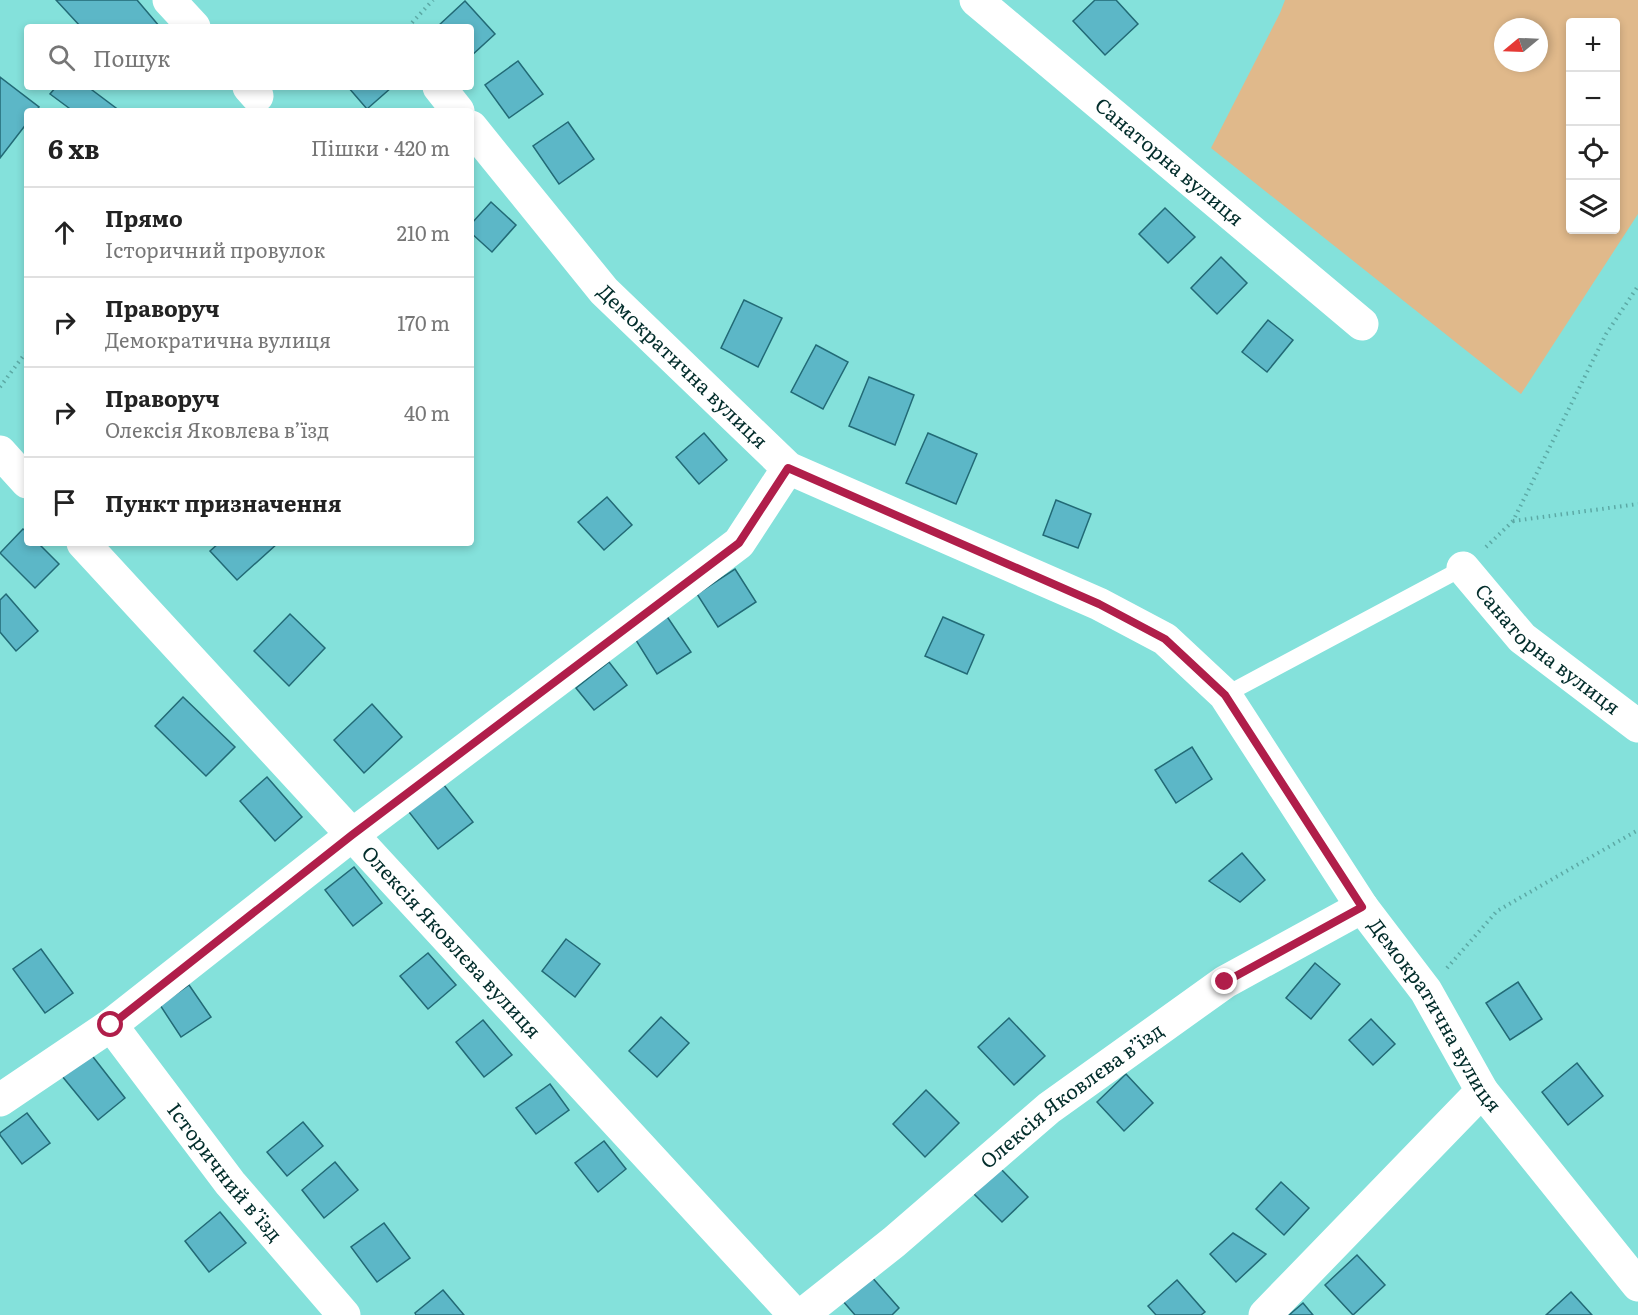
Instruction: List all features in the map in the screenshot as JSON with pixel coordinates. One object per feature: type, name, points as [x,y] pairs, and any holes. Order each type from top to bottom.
[{"type":"street","points":[[169,0],[191,24]]},
{"type":"street","name":"Санаторна вулиця","points":[[976,0],[1362,324]]},
{"type":"street","points":[[441,90],[456,108]]},
{"type":"street","name":"Демократична вулиця","points":[[474,131],[604,291],[788,468],[1099,604],[1165,639],[1225,695],[1362,907],[1426,991],[1482,1091],[1638,1285]]},
{"type":"street","points":[[0,452],[24,479]]},
{"type":"street","points":[[0,1100],[111,1025],[352,835],[739,543],[788,468]]},
{"type":"street","name":"Олексія Яковлєва вулиця","points":[[87,546],[795,1315]]},
{"type":"street","name":"Санаторна вулиця","points":[[1464,568],[1522,638],[1638,726]]},
{"type":"street","name":"Олексія Яковлєва в’їзд","points":[[802,1315],[894,1242],[1049,1108],[1225,982],[1362,907]]},
{"type":"street","name":"Історичний в’їзд","points":[[111,1025],[230,1183],[344,1315]]},
{"type":"street","points":[[1265,1315],[1482,1091]]},
{"type":"lane","points":[[1225,695],[1464,568]]},
{"type":"path","points":[[411,24],[433,0]]},
{"type":"path","points":[[1464,568],[1513,521],[1606,334],[1638,285]]},
{"type":"path","points":[[0,387],[24,355]]},
{"type":"path","points":[[1513,521],[1638,504]]},
{"type":"path","points":[[1426,991],[1497,911],[1638,830]]},
{"type":"shaded area","points":[[1285,0],[1638,0],[1638,214],[1521,394],[1211,148]]},
{"type":"building","points":[[56,0],[137,0],[157,24],[78,24]]},
{"type":"building","points":[[1095,0],[1116,0],[1138,24],[1105,55],[1073,21]]},
{"type":"building","points":[[465,1],[495,34],[474,53],[474,24],[440,24]]},
{"type":"building","points":[[518,61],[543,94],[509,118],[485,85]]},
{"type":"building","points":[[0,77],[39,107],[24,108],[24,127],[0,158]]},
{"type":"building","points":[[53,90],[92,90],[116,108],[69,108],[50,94]]},
{"type":"building","points":[[351,90],[389,90],[368,108]]},
{"type":"building","points":[[568,122],[594,159],[559,184],[533,146]]},
{"type":"building","points":[[491,202],[516,225],[492,252],[474,236],[474,221]]},
{"type":"building","points":[[1165,208],[1195,237],[1168,263],[1139,234]]},
{"type":"building","points":[[1221,257],[1247,283],[1217,314],[1191,288]]},
{"type":"building","points":[[744,300],[782,318],[758,367],[721,348]]},
{"type":"building","points":[[1268,320],[1293,340],[1267,372],[1242,352]]},
{"type":"building","points":[[816,345],[848,362],[823,409],[791,392]]},
{"type":"building","points":[[869,377],[914,395],[895,445],[849,426]]},
{"type":"building","points":[[704,433],[727,460],[699,484],[676,457]]},
{"type":"building","points":[[928,433],[977,454],[956,504],[906,483]]},
{"type":"building","points":[[607,497],[632,525],[604,550],[578,522]]},
{"type":"building","points":[[1056,500],[1091,514],[1078,548],[1043,535]]},
{"type":"building","points":[[23,529],[24,546],[41,546],[59,564],[35,588],[0,553]]},
{"type":"building","points":[[216,546],[275,546],[237,580],[210,551]]},
{"type":"building","points":[[735,569],[756,602],[718,627],[697,594]]},
{"type":"building","points":[[6,594],[38,631],[16,651],[0,632],[0,600]]},
{"type":"building","points":[[290,614],[325,648],[289,686],[254,651]]},
{"type":"building","points":[[666,615],[691,652],[657,674],[634,637]]},
{"type":"building","points":[[943,617],[984,635],[967,674],[925,656]]},
{"type":"building","points":[[609,662],[627,685],[594,710],[576,688]]},
{"type":"building","points":[[183,697],[235,747],[206,776],[155,726]]},
{"type":"building","points":[[372,704],[402,737],[364,773],[334,740]]},
{"type":"building","points":[[1192,747],[1212,779],[1176,803],[1155,770]]},
{"type":"building","points":[[267,777],[302,817],[275,841],[240,801]]},
{"type":"building","points":[[440,780],[473,822],[438,849],[405,807]]},
{"type":"building","points":[[1242,853],[1265,880],[1240,902],[1209,881]]},
{"type":"building","points":[[354,867],[382,903],[353,926],[325,890]]},
{"type":"building","points":[[566,939],[600,964],[575,997],[542,971]]},
{"type":"building","points":[[41,949],[73,993],[45,1013],[13,969]]},
{"type":"building","points":[[428,953],[456,985],[428,1009],[400,976]]},
{"type":"building","points":[[1315,963],[1340,984],[1311,1019],[1286,998]]},
{"type":"building","points":[[1518,982],[1542,1019],[1510,1040],[1486,1003]]},
{"type":"building","points":[[189,985],[211,1017],[181,1037],[160,1005]]},
{"type":"building","points":[[661,1017],[689,1043],[657,1077],[629,1051]]},
{"type":"building","points":[[1009,1018],[1045,1056],[1014,1085],[978,1047]]},
{"type":"building","points":[[1371,1019],[1395,1044],[1373,1065],[1349,1040]]},
{"type":"building","points":[[483,1020],[512,1055],[484,1077],[456,1042]]},
{"type":"building","points":[[90,1053],[125,1098],[98,1120],[62,1076]]},
{"type":"building","points":[[1577,1063],[1603,1096],[1568,1125],[1542,1092]]},
{"type":"building","points":[[1126,1074],[1153,1103],[1124,1131],[1097,1102]]},
{"type":"building","points":[[550,1084],[569,1110],[536,1134],[516,1108]]},
{"type":"building","points":[[926,1090],[959,1123],[925,1157],[893,1124]]},
{"type":"building","points":[[27,1113],[50,1143],[22,1164],[0,1133]]},
{"type":"building","points":[[303,1122],[323,1146],[287,1176],[267,1152]]},
{"type":"building","points":[[604,1141],[626,1169],[598,1192],[575,1163]]},
{"type":"building","points":[[335,1162],[358,1190],[324,1218],[302,1190]]},
{"type":"building","points":[[1000,1168],[1028,1197],[1002,1222],[974,1194]]},
{"type":"building","points":[[1281,1182],[1309,1208],[1284,1235],[1256,1209]]},
{"type":"building","points":[[220,1212],[246,1243],[209,1272],[185,1241]]},
{"type":"building","points":[[384,1223],[410,1258],[377,1282],[351,1247]]},
{"type":"building","points":[[1233,1233],[1266,1254],[1236,1282],[1210,1254]]},
{"type":"building","points":[[1357,1255],[1385,1285],[1353,1315],[1325,1285]]},
{"type":"building","points":[[870,1275],[899,1308],[892,1315],[855,1315],[842,1300]]},
{"type":"building","points":[[1177,1280],[1205,1312],[1201,1315],[1156,1315],[1148,1306]]},
{"type":"building","points":[[443,1290],[464,1315],[416,1315],[415,1313]]},
{"type":"building","points":[[1571,1292],[1592,1315],[1546,1315]]},
{"type":"building","points":[[1303,1303],[1313,1315],[1289,1315]]},
{"type":"route","points":[[111,1025],[352,835],[739,543],[788,468],[1099,604],[1165,639],[1225,695],[1362,907],[1225,982]]}]
